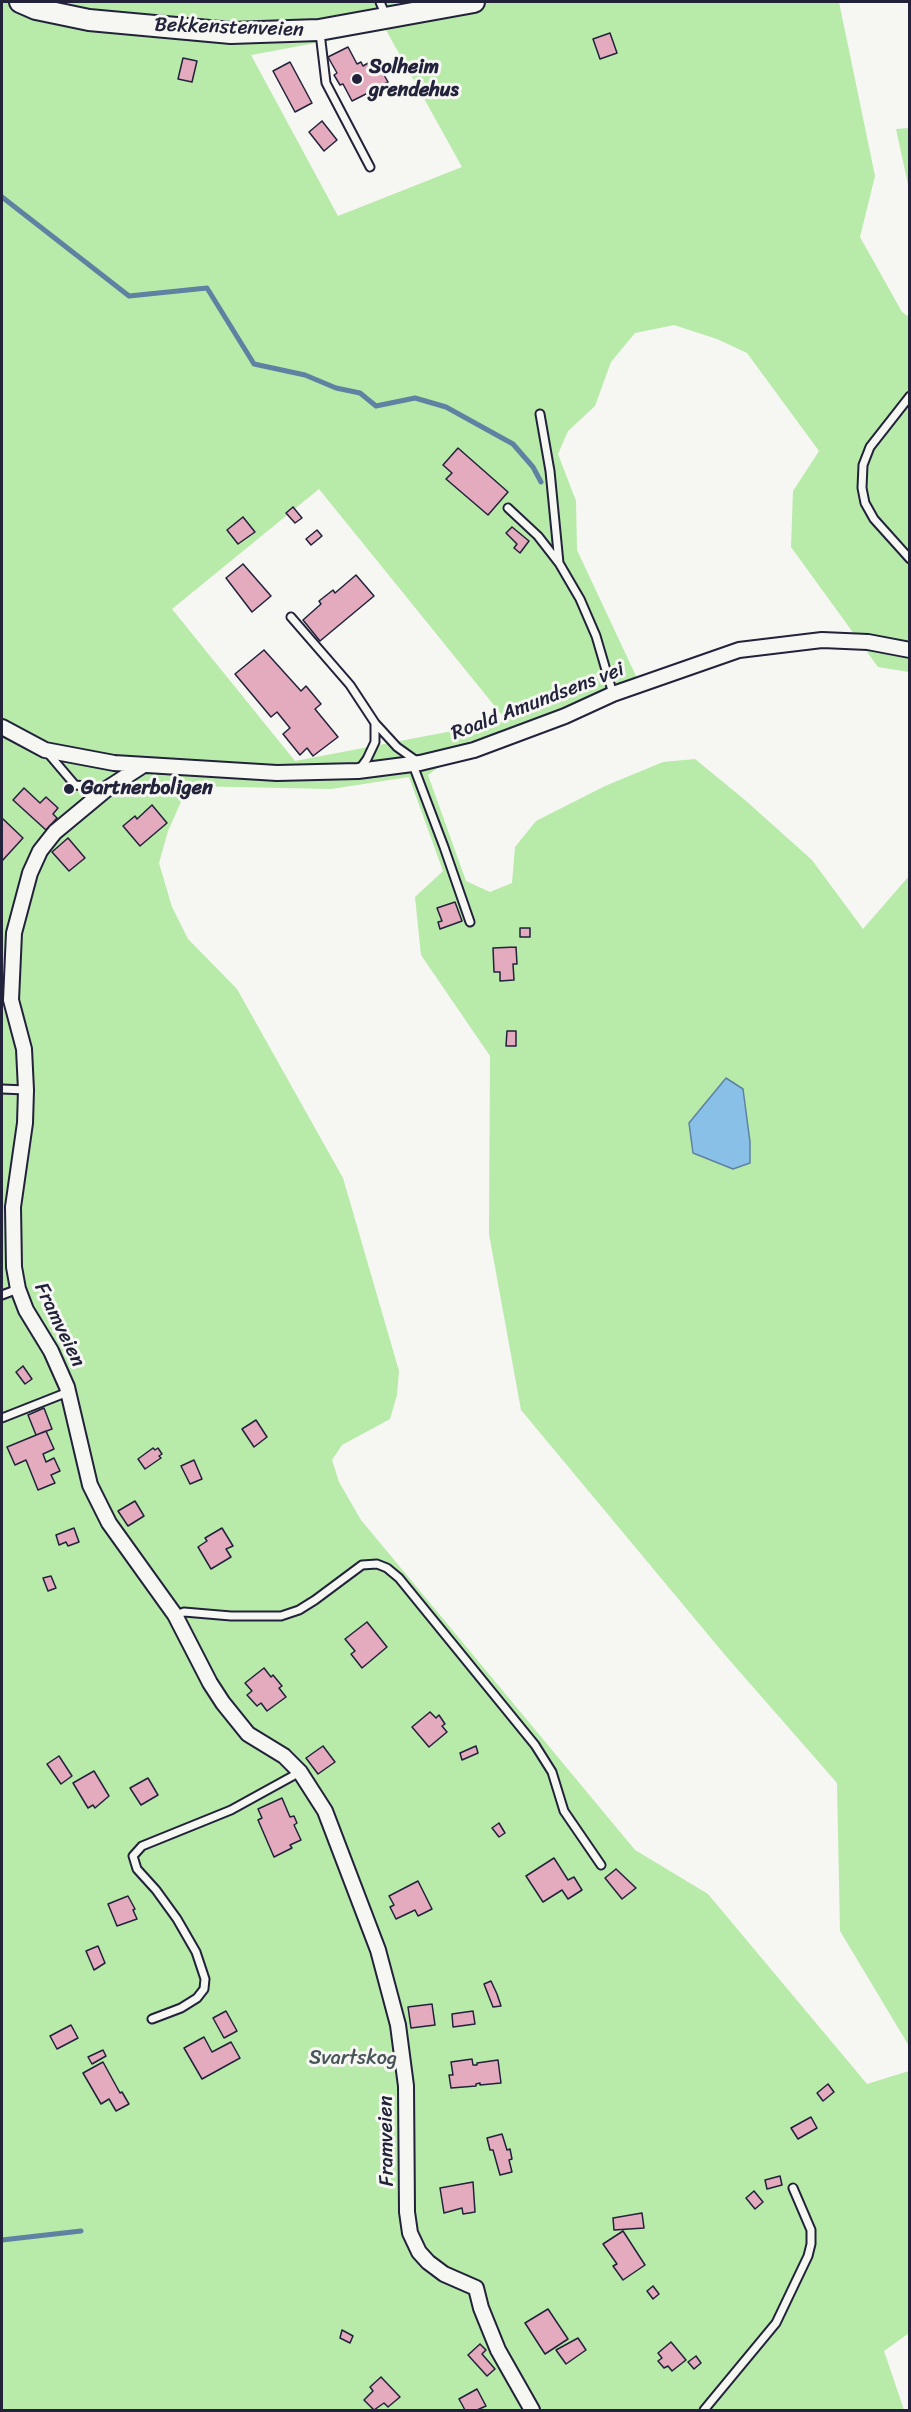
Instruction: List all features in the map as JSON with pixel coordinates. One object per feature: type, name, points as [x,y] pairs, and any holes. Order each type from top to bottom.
[{"type":"main road","name":"Bekkenstenveien","points":[[20,2],[36,9],[89,20],[231,33],[320,30],[383,10],[474,2]]},
{"type":"street","name":"Roald Amundsens vei","points":[[2,727],[45,750],[64,755],[142,766],[277,773],[358,771],[416,764],[484,746],[565,716],[613,694],[709,659],[768,645],[846,640],[909,650]]},
{"type":"street","name":"Framveien","points":[[142,766],[108,788],[55,832],[40,851],[30,873],[14,933],[11,1000],[24,1049],[26,1090],[25,1123],[14,1207],[14,1267],[18,1289],[26,1310],[51,1351],[68,1392],[82,1459],[98,1505],[176,1615],[210,1683],[238,1722],[248,1734],[284,1756],[300,1772],[325,1811],[378,1950],[398,2025],[406,2086],[407,2212],[410,2233],[419,2252],[428,2262],[444,2274],[476,2288],[484,2317],[498,2350],[532,2410]]},
{"type":"lane","points":[[320,30],[326,83],[370,167]]},
{"type":"lane","points":[[909,396],[870,447],[863,465],[862,488],[865,503],[874,519],[909,560]]},
{"type":"lane","points":[[540,414],[550,471],[559,563]]},
{"type":"lane","points":[[508,508],[538,536],[559,563],[580,599],[596,636],[613,694]]},
{"type":"lane","points":[[291,617],[350,685],[375,723],[416,764],[470,922]]},
{"type":"lane","points":[[358,771],[372,748],[375,723]]},
{"type":"lane","points":[[45,750],[75,786],[108,788]]},
{"type":"lane","points":[[2,1089],[26,1090]]},
{"type":"lane","points":[[2,1295],[18,1289]]},
{"type":"lane","points":[[2,1418],[68,1392]]},
{"type":"lane","points":[[176,1615],[184,1612],[231,1616],[281,1616],[299,1610],[363,1565],[377,1564],[387,1568],[399,1578],[535,1745],[552,1772],[564,1811],[601,1865]]},
{"type":"lane","points":[[152,2019],[181,2008],[197,1998],[204,1989],[205,1979],[195,1952],[177,1919],[137,1869],[134,1856],[142,1846],[231,1810],[300,1772]]},
{"type":"lane","points":[[704,2410],[776,2323],[808,2256],[811,2230],[793,2188]]},
{"type":"green space","name":"Svartskog","points":[[2,2],[839,2],[875,176],[860,237],[902,312],[909,317],[909,672],[878,667],[791,547],[793,491],[819,451],[747,353],[717,339],[674,325],[635,333],[611,362],[595,406],[568,431],[558,454],[576,501],[577,550],[643,691],[525,738],[443,764],[428,775],[466,881],[490,892],[512,883],[515,847],[536,821],[605,786],[663,762],[695,759],[812,860],[863,929],[909,876],[909,2046],[840,1931],[837,1783],[725,1655],[521,1410],[489,1234],[490,1056],[421,955],[415,897],[443,871],[409,777],[331,789],[188,786],[168,831],[159,863],[172,907],[188,939],[237,989],[343,1178],[399,1371],[397,1395],[390,1419],[342,1445],[332,1460],[339,1482],[361,1520],[635,1850],[708,1894],[867,2084],[909,2071],[909,2333],[884,2351],[904,2410],[2,2410]],"holes":[[[386,30],[462,167],[338,216],[251,55]],[[319,489],[506,720],[505,721],[295,761],[172,609]]]},
{"type":"green space","points":[[910,128],[909,189],[896,129]]},
{"type":"water","points":[[726,1078],[743,1089],[750,1142],[750,1163],[733,1169],[693,1153],[689,1123]]},
{"type":"building","points":[[610,33],[617,53],[600,59],[593,39]]},
{"type":"building","points":[[348,47],[357,64],[361,62],[363,66],[375,59],[388,82],[368,97],[366,94],[352,101],[343,84],[340,85],[334,75],[337,73],[328,57]]},
{"type":"building","points":[[183,58],[197,61],[192,82],[178,79]]},
{"type":"building","points":[[290,62],[312,103],[295,112],[273,71]]},
{"type":"building","points":[[322,121],[337,140],[324,151],[309,132]]},
{"type":"building","points":[[458,448],[508,492],[488,515],[446,479],[452,473],[443,465]]},
{"type":"building","points":[[293,507],[302,518],[295,523],[286,513]]},
{"type":"building","points":[[243,517],[255,532],[238,544],[227,530]]},
{"type":"building","points":[[512,527],[529,541],[520,553],[514,548],[517,544],[506,533]]},
{"type":"building","points":[[317,530],[322,536],[311,545],[306,539]]},
{"type":"building","points":[[243,564],[271,596],[252,612],[226,578]]},
{"type":"building","points":[[356,575],[374,596],[320,641],[303,620],[321,604],[319,601],[333,590],[335,593]]},
{"type":"building","points":[[264,650],[301,691],[306,686],[321,704],[315,709],[338,737],[313,756],[307,748],[300,755],[283,734],[290,728],[277,712],[271,717],[235,674]]},
{"type":"building","points":[[24,788],[40,803],[46,797],[58,808],[53,814],[57,818],[46,830],[13,800]]},
{"type":"building","points":[[152,805],[167,823],[140,846],[123,826],[135,816],[137,819]]},
{"type":"building","points":[[2,818],[23,838],[2,861]]},
{"type":"building","points":[[68,838],[85,858],[69,871],[52,852]]},
{"type":"building","points":[[455,902],[462,921],[440,929],[438,922],[442,921],[437,908]]},
{"type":"building","points":[[520,928],[530,928],[530,937],[520,937]]},
{"type":"building","points":[[516,947],[517,964],[513,964],[514,980],[500,981],[500,972],[494,972],[493,948]]},
{"type":"building","points":[[507,1031],[516,1031],[516,1046],[506,1046]]},
{"type":"building","points":[[23,1366],[32,1379],[25,1384],[16,1372]]},
{"type":"building","points":[[44,1408],[52,1429],[36,1435],[28,1415]]},
{"type":"building","points":[[256,1420],[267,1437],[254,1447],[242,1429]]},
{"type":"building","points":[[46,1431],[54,1449],[43,1454],[46,1462],[54,1458],[60,1471],[51,1475],[55,1483],[38,1490],[26,1460],[15,1465],[7,1447]]},
{"type":"building","points":[[153,1448],[155,1450],[158,1448],[162,1454],[159,1456],[161,1458],[145,1469],[138,1459]]},
{"type":"building","points":[[194,1460],[202,1479],[190,1484],[181,1466]]},
{"type":"building","points":[[135,1501],[144,1516],[128,1526],[118,1511]]},
{"type":"building","points":[[74,1528],[79,1542],[68,1546],[66,1542],[59,1545],[56,1535]]},
{"type":"building","points":[[222,1528],[233,1546],[226,1549],[231,1557],[211,1569],[198,1547],[207,1541],[205,1538]]},
{"type":"building","points":[[51,1576],[56,1588],[48,1591],[43,1578]]},
{"type":"building","points":[[367,1622],[387,1647],[362,1668],[351,1654],[355,1651],[345,1639]]},
{"type":"building","points":[[264,1668],[282,1686],[279,1688],[286,1697],[267,1711],[261,1703],[257,1706],[247,1695],[252,1691],[245,1683]]},
{"type":"building","points":[[430,1712],[436,1718],[439,1715],[445,1724],[442,1726],[447,1732],[429,1747],[412,1727]]},
{"type":"building","points":[[323,1746],[335,1762],[318,1774],[306,1758]]},
{"type":"building","points":[[476,1746],[478,1753],[462,1760],[460,1753]]},
{"type":"building","points":[[59,1756],[72,1776],[61,1784],[47,1764]]},
{"type":"building","points":[[94,1771],[109,1796],[95,1808],[93,1805],[88,1808],[73,1783]]},
{"type":"building","points":[[148,1778],[158,1795],[141,1805],[130,1788]]},
{"type":"building","points":[[282,1798],[290,1817],[294,1816],[297,1823],[294,1825],[301,1840],[290,1845],[292,1848],[274,1857],[258,1820],[262,1818],[258,1809]]},
{"type":"building","points":[[499,1823],[505,1833],[499,1837],[492,1828]]},
{"type":"building","points":[[554,1858],[568,1880],[574,1877],[582,1890],[568,1899],[562,1890],[543,1902],[526,1876]]},
{"type":"building","points":[[616,1869],[636,1888],[622,1899],[605,1878]]},
{"type":"building","points":[[418,1881],[432,1909],[418,1916],[415,1910],[396,1919],[390,1907],[394,1905],[389,1896]]},
{"type":"building","points":[[128,1896],[137,1919],[117,1926],[108,1904]]},
{"type":"building","points":[[98,1946],[105,1963],[94,1970],[86,1951]]},
{"type":"building","points":[[491,1981],[501,2006],[493,2007],[484,1984]]},
{"type":"building","points":[[432,2004],[435,2025],[411,2028],[408,2007]]},
{"type":"building","points":[[226,2011],[237,2031],[224,2038],[213,2018]]},
{"type":"building","points":[[473,2011],[475,2024],[453,2027],[452,2014]]},
{"type":"building","points":[[71,2025],[78,2038],[57,2049],[50,2036]]},
{"type":"building","points":[[204,2037],[212,2052],[231,2042],[240,2058],[202,2079],[184,2048]]},
{"type":"building","points":[[103,2050],[106,2056],[92,2064],[88,2057]]},
{"type":"building","points":[[472,2059],[473,2065],[498,2060],[501,2083],[480,2085],[480,2083],[476,2086],[451,2088],[449,2075],[453,2075],[451,2062]]},
{"type":"building","points":[[103,2062],[120,2093],[122,2092],[129,2104],[116,2111],[109,2099],[101,2104],[83,2073]]},
{"type":"building","points":[[828,2084],[834,2092],[823,2101],[817,2093]]},
{"type":"building","points":[[811,2117],[817,2128],[798,2139],[791,2128]]},
{"type":"building","points":[[502,2134],[507,2150],[510,2149],[512,2159],[509,2160],[512,2172],[500,2175],[487,2138]]},
{"type":"building","points":[[780,2176],[782,2185],[767,2189],[765,2180]]},
{"type":"building","points":[[473,2182],[475,2212],[463,2214],[462,2208],[444,2213],[440,2188]]},
{"type":"building","points":[[754,2191],[763,2202],[755,2209],[746,2198]]},
{"type":"building","points":[[642,2213],[644,2228],[614,2230],[613,2218]]},
{"type":"building","points":[[623,2231],[645,2265],[623,2280],[613,2266],[617,2264],[603,2244]]},
{"type":"building","points":[[653,2286],[659,2294],[653,2299],[647,2291]]},
{"type":"building","points":[[548,2309],[568,2339],[545,2354],[525,2323]]},
{"type":"building","points":[[342,2330],[353,2336],[350,2343],[340,2338]]},
{"type":"building","points":[[578,2338],[586,2350],[566,2364],[556,2350]]},
{"type":"building","points":[[671,2342],[686,2360],[672,2371],[668,2366],[664,2368],[658,2361],[662,2358],[658,2353]]},
{"type":"building","points":[[480,2344],[486,2350],[482,2354],[495,2369],[487,2376],[468,2355]]},
{"type":"building","points":[[696,2356],[701,2363],[694,2369],[688,2362]]},
{"type":"building","points":[[381,2377],[400,2397],[388,2407],[384,2403],[374,2410],[364,2400],[373,2391],[370,2387]]},
{"type":"building","points":[[477,2389],[486,2406],[477,2410],[465,2410],[459,2399]]},
{"type":"waterway","points":[[2,197],[129,296],[207,288],[254,364],[305,375],[336,388],[360,393],[376,406],[415,398],[446,407],[513,444],[533,467],[541,482]]},
{"type":"waterway","points":[[2,2240],[81,2231]]},
{"type":"place","name":"Solheim grendehus","points":[[357,79]]},
{"type":"place","name":"Gartnerboligen","points":[[69,789]]}]
